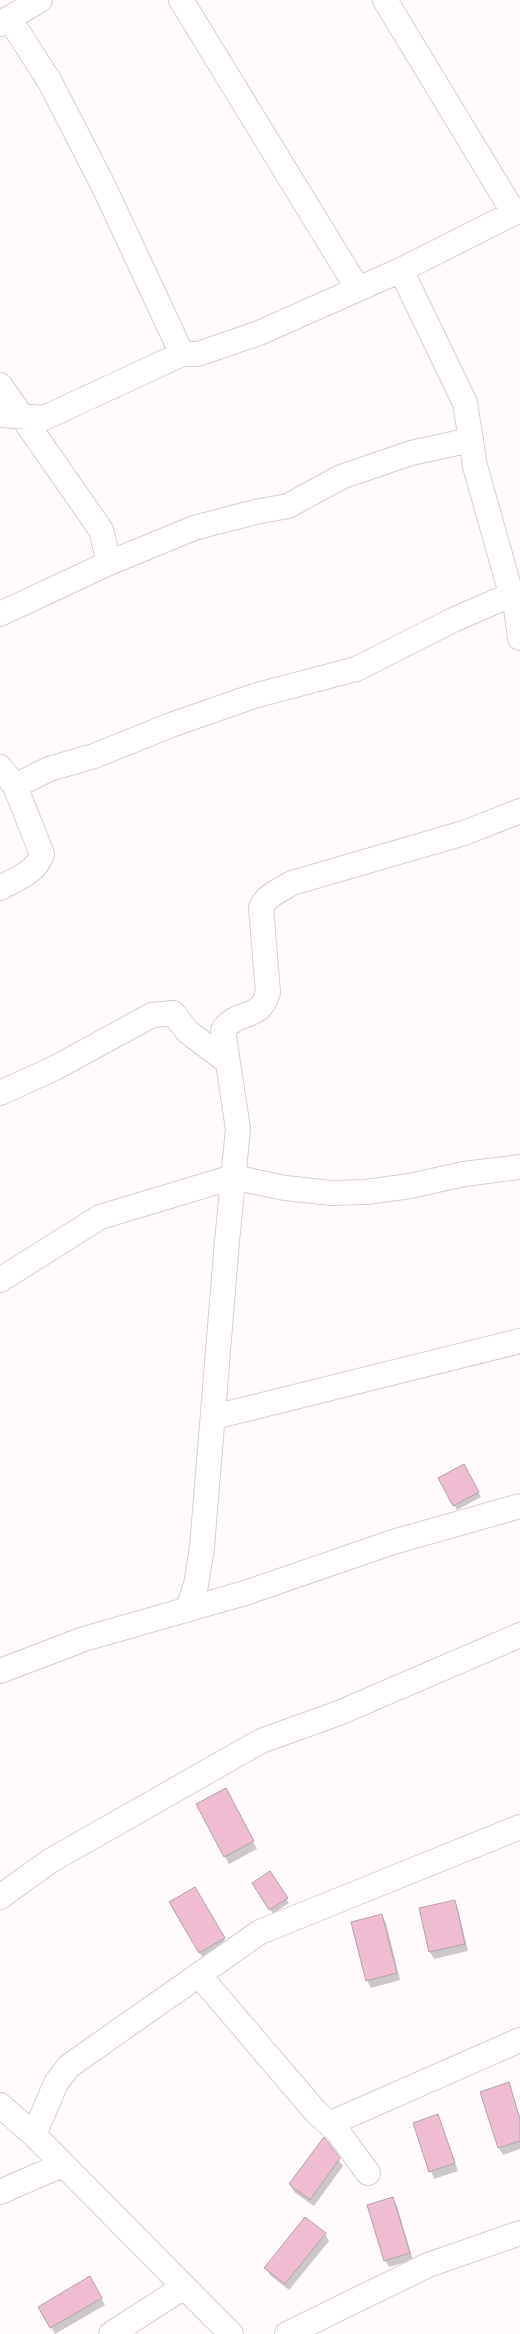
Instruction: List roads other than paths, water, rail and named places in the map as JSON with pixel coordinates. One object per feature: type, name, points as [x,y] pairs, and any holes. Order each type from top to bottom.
[{"type":"street","points":[[40,0],[5,21],[50,82],[102,184],[182,354]]},
{"type":"street","points":[[181,0],[358,289]]},
{"type":"street","points":[[10,415],[44,418],[182,354],[198,354],[259,333],[401,270],[517,212],[385,0]]},
{"type":"street","points":[[401,270],[465,403],[475,466],[510,590],[520,638]]},
{"type":"street","points":[[0,386],[10,415],[101,530],[109,563]]},
{"type":"street","points":[[0,614],[109,563],[194,528],[255,512],[288,506],[341,478],[411,453],[471,440]]},
{"type":"street","points":[[15,786],[49,769],[94,756],[171,725],[226,706],[356,669],[453,620],[512,604]]},
{"type":"street","points":[[0,767],[15,786],[42,854],[39,862],[32,870],[0,888]]},
{"type":"street","points":[[187,1610],[196,1585],[202,1547],[238,1129],[223,1030],[228,1024],[260,1009],[265,1003],[268,992],[261,908],[267,897],[292,883],[464,832],[520,811]]},
{"type":"street","points":[[0,1093],[55,1068],[152,1015],[173,1013],[188,1032],[228,1062]]},
{"type":"street","points":[[0,1280],[100,1217],[233,1177],[284,1188],[332,1193],[366,1192],[410,1186],[464,1174],[520,1167]]},
{"type":"street","points":[[214,1417],[520,1341]]},
{"type":"street","points":[[0,1671],[84,1639],[245,1593],[393,1542],[520,1506]]},
{"type":"street","points":[[0,1897],[50,1861],[261,1741],[338,1713],[520,1635]]},
{"type":"street","points":[[34,2134],[56,2083],[69,2066],[260,1932],[520,1827]]},
{"type":"street","points":[[199,1975],[316,2112],[338,2132],[368,2173]]},
{"type":"street","points":[[329,2124],[520,2040]]},
{"type":"street","points":[[0,2105],[34,2134],[62,2165],[231,2334]]},
{"type":"street","points":[[0,2192],[62,2165]]},
{"type":"street","points":[[287,2334],[428,2265],[520,2233]]},
{"type":"street","points":[[111,2334],[184,2288]]}]
